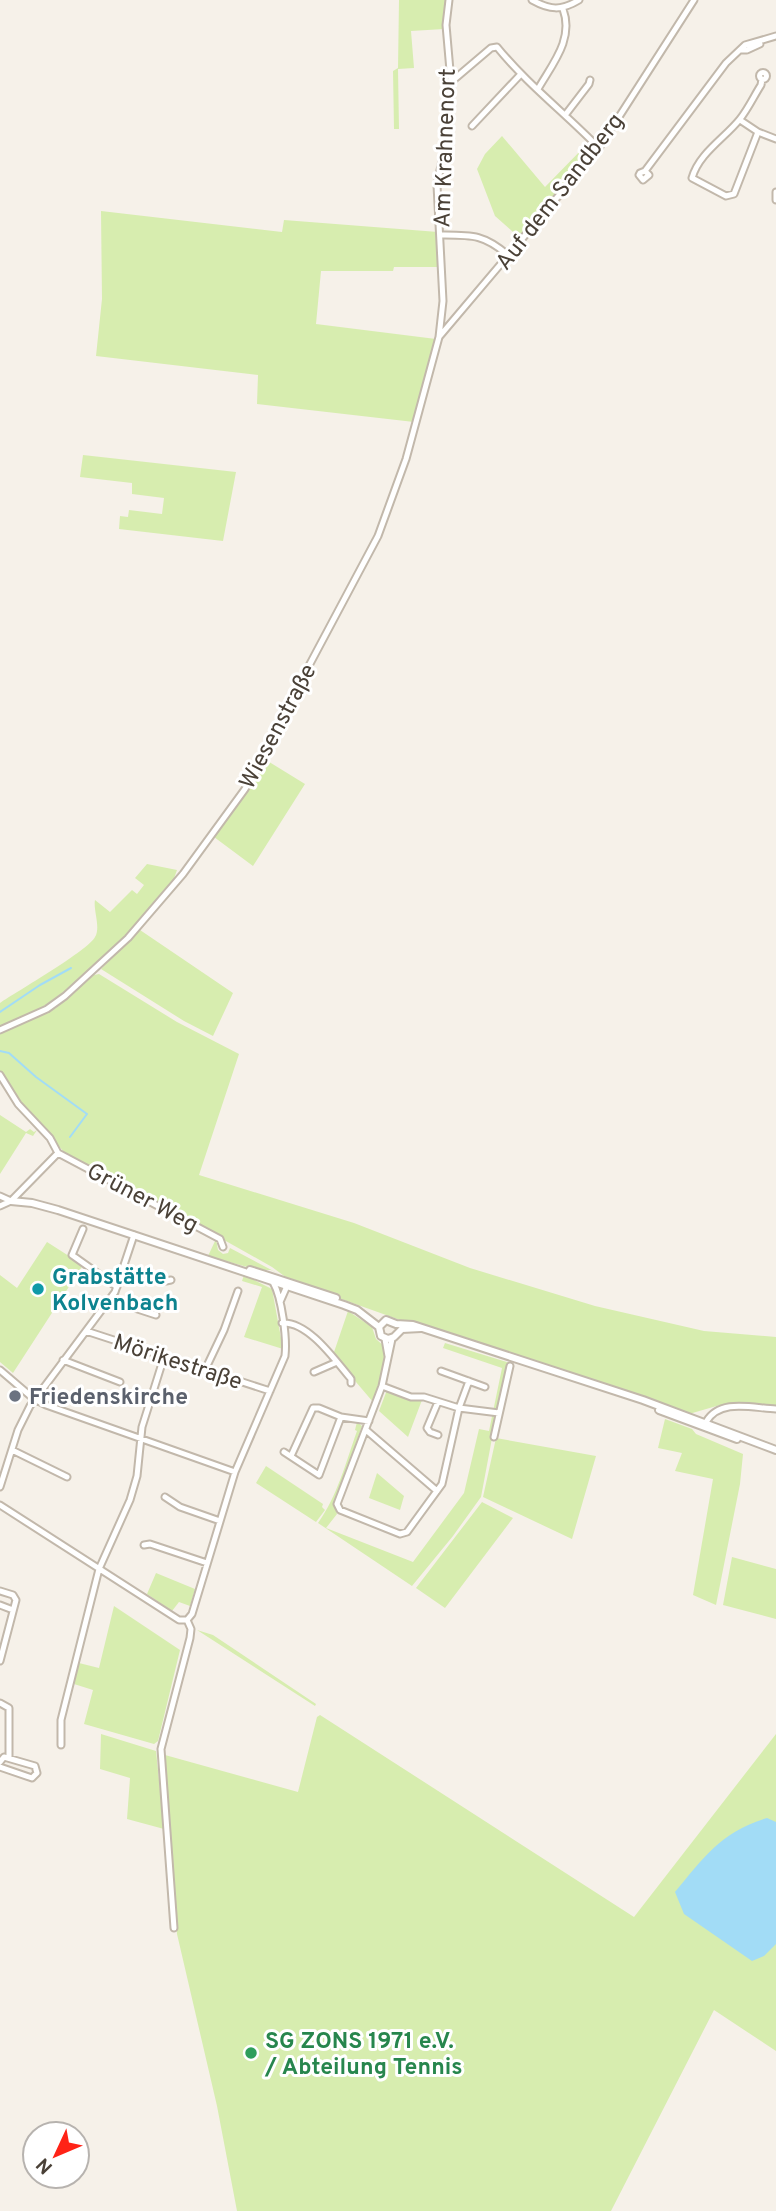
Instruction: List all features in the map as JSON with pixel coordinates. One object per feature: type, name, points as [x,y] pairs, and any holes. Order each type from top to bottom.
[{"type":"street","name":"Am Krahnenort","points":[[439,339],[443,301],[438,185],[449,126],[451,82],[446,25],[449,0]]},
{"type":"street","points":[[532,0],[547,8],[563,9],[579,0]]},
{"type":"street","name":"Auf dem Sandberg","points":[[439,339],[599,148],[694,0]]},
{"type":"street","points":[[537,89],[564,45],[568,28],[563,9]]},
{"type":"street","points":[[645,171],[726,63],[745,45],[776,38]]},
{"type":"street","points":[[451,82],[491,47],[497,47],[521,74],[599,148]]},
{"type":"street","points":[[472,126],[521,74]]},
{"type":"street","points":[[758,132],[734,194],[726,196],[695,182],[692,178],[694,171],[709,152],[740,120],[762,79]]},
{"type":"street","points":[[566,114],[590,80]]},
{"type":"street","points":[[740,120],[758,132],[776,139]]},
{"type":"street","points":[[776,192],[776,200]]},
{"type":"street","points":[[440,235],[482,237],[509,256]]},
{"type":"street","name":"Wiesenstraße","points":[[0,1030],[31,1017],[56,1002],[128,938],[183,874],[254,775],[378,536],[409,449],[439,339]]},
{"type":"street","points":[[0,1074],[18,1104],[50,1138],[58,1153],[11,1201],[0,1206]]},
{"type":"street","name":"Grüner Weg","points":[[58,1153],[220,1239],[223,1247]]},
{"type":"street","points":[[0,1196],[11,1201],[41,1205],[284,1284],[353,1308],[381,1324]]},
{"type":"street","points":[[83,1229],[72,1255],[117,1287]]},
{"type":"street","points":[[0,1487],[23,1418],[34,1399],[110,1300],[134,1235]]},
{"type":"street","points":[[208,1259],[273,1282],[303,1287],[357,1306],[381,1324]]},
{"type":"street","points":[[124,1268],[166,1281],[171,1280]]},
{"type":"street","points":[[187,1620],[192,1614],[234,1472],[285,1356],[282,1323],[273,1282]]},
{"type":"street","points":[[277,1293],[284,1284]]},
{"type":"street","points":[[279,1306],[284,1284]]},
{"type":"street","points":[[205,1370],[224,1330],[237,1291]]},
{"type":"street","points":[[110,1300],[156,1315]]},
{"type":"street","points":[[381,1324],[390,1320],[397,1328],[421,1328],[605,1389],[776,1451]]},
{"type":"street","points":[[282,1323],[295,1323],[303,1328],[337,1362],[351,1379],[351,1383]]},
{"type":"street","points":[[381,1324],[379,1331],[388,1339]]},
{"type":"street","points":[[397,1328],[388,1339],[388,1357],[382,1386],[337,1507],[403,1534],[442,1485],[459,1408],[469,1381]]},
{"type":"street","name":"Mörikestraße","points":[[86,1331],[270,1391]]},
{"type":"street","points":[[61,1745],[65,1701],[99,1569],[130,1500],[139,1462],[142,1427],[164,1357]]},
{"type":"street","points":[[63,1360],[120,1382]]},
{"type":"street","points":[[314,1372],[337,1362]]},
{"type":"street","points":[[494,1437],[510,1366]]},
{"type":"street","points":[[441,1371],[485,1387]]},
{"type":"street","points":[[1,1372],[34,1399],[77,1417],[234,1472]]},
{"type":"street","points":[[382,1386],[411,1397],[424,1397],[459,1408],[499,1413]]},
{"type":"street","points":[[438,1402],[427,1428],[439,1435]]},
{"type":"street","points":[[703,1424],[714,1411],[724,1407],[776,1409]]},
{"type":"street","points":[[291,1456],[313,1408],[341,1417],[369,1421]]},
{"type":"street","points":[[319,1475],[341,1417]]},
{"type":"street","points":[[366,1430],[438,1491]]},
{"type":"street","points":[[12,1450],[67,1477]]},
{"type":"street","points":[[284,1452],[328,1479]]},
{"type":"street","points":[[165,1497],[180,1507],[220,1521]]},
{"type":"street","points":[[0,1505],[179,1620],[187,1620]]},
{"type":"street","points":[[144,1545],[150,1544],[207,1563]]},
{"type":"street","points":[[0,1591],[15,1597],[0,1661]]},
{"type":"street","points":[[0,1605],[13,1610]]},
{"type":"street","points":[[174,1928],[161,1749],[191,1633],[187,1620]]},
{"type":"street","points":[[0,1703],[9,1708],[9,1758]]},
{"type":"street","points":[[4,1757],[9,1758],[35,1766],[37,1773],[33,1778],[0,1764],[4,1757]]},
{"type":"green space","points":[[399,0],[447,0],[444,29],[411,31],[414,68],[398,69],[399,129],[394,129],[393,71],[398,68]]},
{"type":"green space","points":[[502,136],[545,187],[588,143],[597,148],[521,239],[495,216],[477,169],[485,154]]},
{"type":"green space","points":[[101,211],[282,232],[284,220],[438,232],[439,267],[394,267],[393,271],[321,271],[316,324],[436,339],[414,422],[257,404],[258,375],[96,356],[102,299]]},
{"type":"green space","points":[[83,455],[236,472],[223,541],[119,529],[120,516],[128,517],[129,510],[162,514],[164,498],[132,494],[132,483],[80,477]]},
{"type":"green space","points":[[266,760],[305,784],[253,866],[214,837]]},
{"type":"green space","points":[[147,864],[177,870],[172,884],[151,910],[98,967],[40,1009],[0,1029],[0,1003],[67,961],[90,943],[97,933],[95,900],[110,912],[132,890],[137,894],[144,885],[135,878]]},
{"type":"green space","points":[[140,930],[233,993],[213,1036],[101,969]]},
{"type":"green space","points":[[99,974],[177,1022],[239,1054],[199,1175],[354,1223],[470,1268],[595,1306],[704,1331],[776,1337],[776,1407],[720,1405],[689,1414],[400,1320],[291,1281],[272,1267],[65,1153],[24,1108],[0,1073],[0,1034],[56,1008],[94,975]]},
{"type":"green space","points":[[0,1115],[26,1132],[30,1129],[34,1132],[37,1130],[33,1136],[26,1133],[0,1174]]},
{"type":"green space","points":[[216,1239],[218,1250],[223,1254],[228,1253],[230,1248],[281,1275],[271,1270],[258,1270],[208,1256]]},
{"type":"green space","points":[[47,1242],[83,1265],[13,1373],[0,1362],[0,1275],[17,1288]]},
{"type":"green space","points":[[244,1275],[272,1289],[283,1349],[244,1337],[262,1287],[242,1281]]},
{"type":"green space","points":[[348,1311],[372,1327],[376,1339],[385,1347],[384,1374],[373,1402],[333,1355]]},
{"type":"green space","points":[[445,1343],[510,1363],[505,1368],[507,1369],[481,1497],[412,1586],[318,1523],[331,1502],[340,1479],[357,1431],[357,1422],[362,1426],[334,1505],[337,1514],[326,1528],[413,1562],[464,1493],[479,1429],[489,1431],[502,1368],[443,1348]]},
{"type":"green space","points":[[387,1390],[422,1400],[408,1437],[379,1411]]},
{"type":"green space","points":[[665,1419],[743,1454],[740,1484],[716,1605],[693,1595],[713,1479],[675,1471],[682,1453],[658,1448]]},
{"type":"green space","points":[[496,1438],[596,1456],[572,1539],[483,1497]]},
{"type":"green space","points":[[266,1466],[323,1504],[325,1510],[316,1522],[256,1483]]},
{"type":"green space","points":[[377,1473],[404,1496],[400,1510],[369,1498]]},
{"type":"green space","points":[[482,1502],[513,1518],[445,1608],[416,1588]]},
{"type":"green space","points":[[732,1557],[776,1569],[776,1619],[723,1605]]},
{"type":"green space","points":[[156,1573],[195,1589],[190,1606],[179,1602],[172,1611],[147,1594]]},
{"type":"green space","points":[[114,1606],[180,1650],[158,1741],[154,1744],[84,1724],[93,1690],[74,1684],[79,1663],[99,1668]]},
{"type":"green space","points":[[197,1630],[213,1635],[316,1704],[315,1706]]},
{"type":"green space","points":[[320,1715],[634,1917],[776,1734],[776,2051],[714,2010],[611,2211],[237,2211],[217,2106],[177,1934],[165,1755],[298,1792],[317,1717]]},
{"type":"green space","points":[[101,1734],[156,1751],[164,1829],[127,1819],[130,1778],[100,1769]]},
{"type":"water","points":[[767,1818],[776,1822],[776,1944],[764,1956],[752,1961],[684,1914],[675,1892],[725,1838]]},
{"type":"waterway","points":[[0,1012],[71,968]]},
{"type":"waterway","points":[[0,1051],[9,1053],[36,1077],[87,1114],[70,1137]]},
{"type":"place","name":"Grabstätte Kolvenbach","points":[[38,1289]]},
{"type":"place","name":"Friedenskirche","points":[[15,1396]]},
{"type":"place","name":"SG ZONS 1971 e.V. / Abteilung Tennis","points":[[251,2053]]}]
